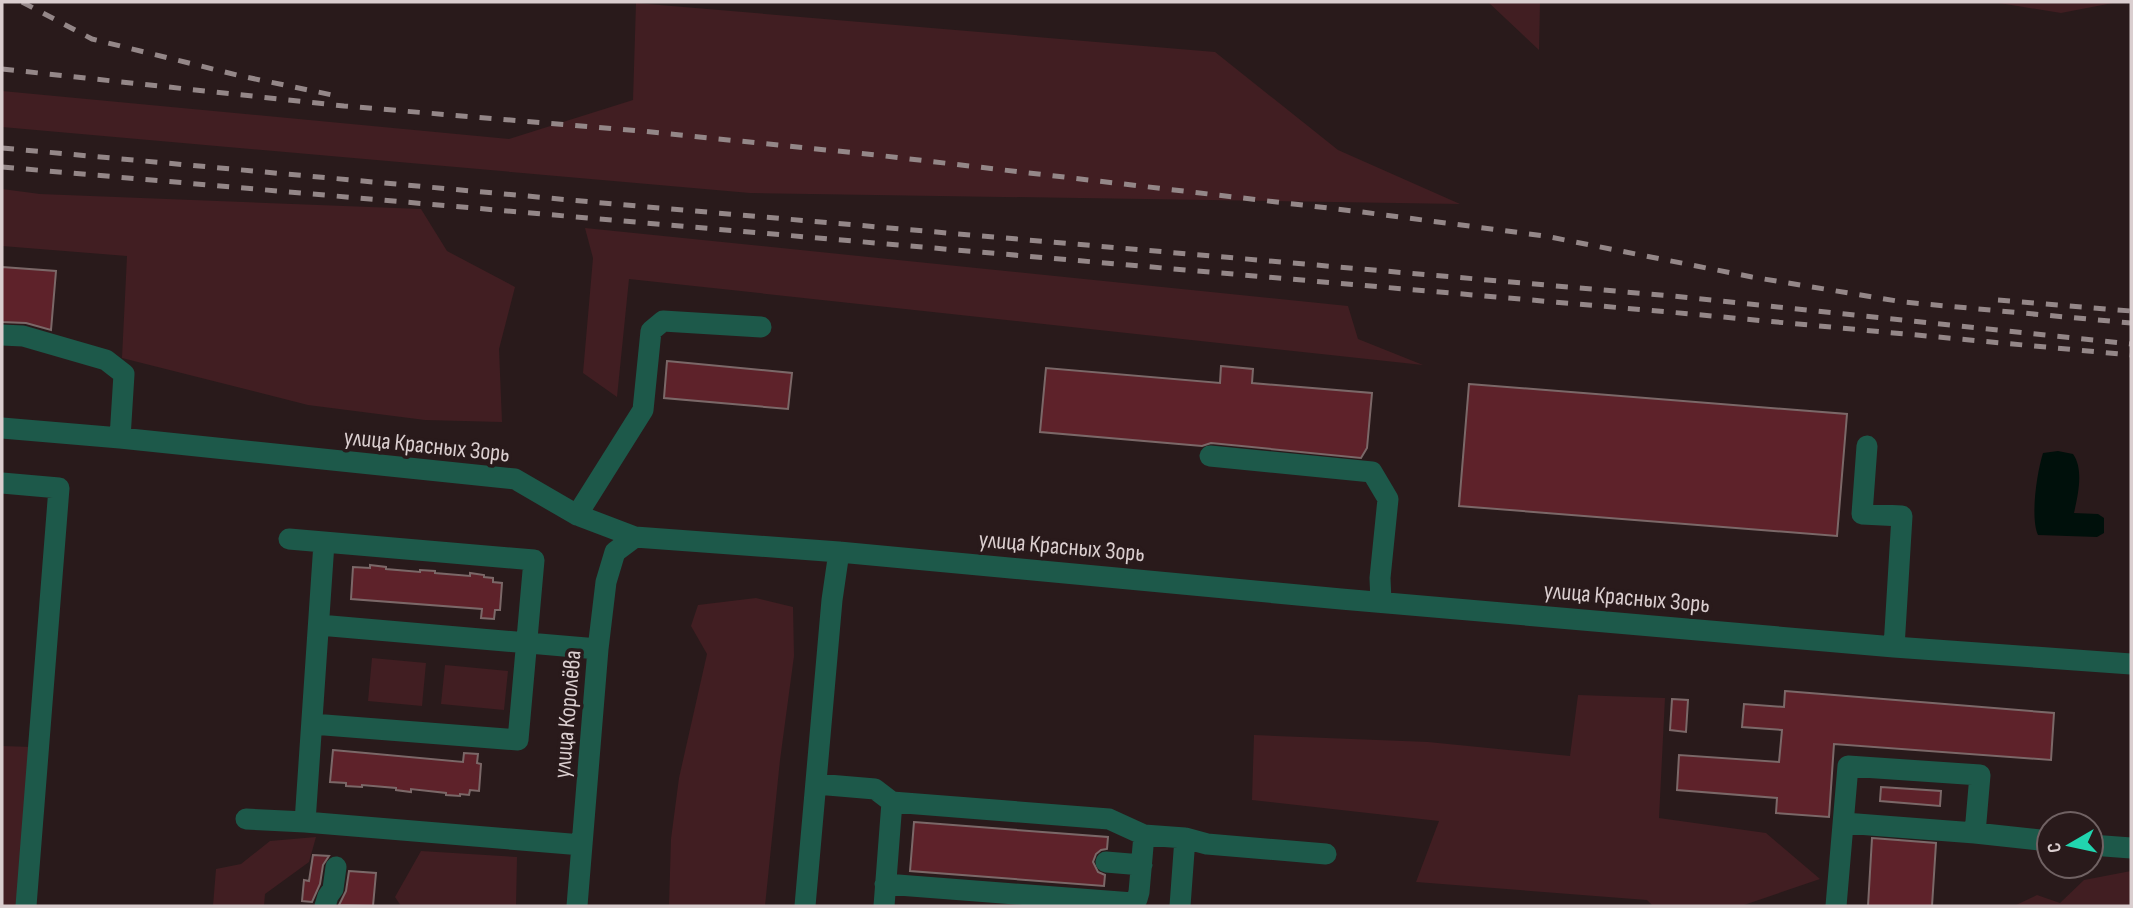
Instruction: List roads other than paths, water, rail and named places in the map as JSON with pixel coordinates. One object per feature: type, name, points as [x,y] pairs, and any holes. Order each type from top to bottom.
[{"type":"street","points":[[576,515],[643,410],[651,331],[663,321],[761,327]]},
{"type":"street","points":[[2,335],[23,335],[106,360],[124,374],[120,438]]},
{"type":"street","name":"улица Красных Зорь","points":[[2,428],[515,480],[576,515],[635,537],[839,552],[1894,647],[2131,664]]},
{"type":"street","points":[[1867,446],[1862,514],[1902,516],[1894,647]]},
{"type":"street","points":[[1210,456],[1371,472],[1388,499],[1380,578],[1381,602]]},
{"type":"street","points":[[2,484],[59,488],[26,906]]},
{"type":"street","name":"улица Королёва","points":[[577,906],[606,582],[615,552],[635,537]]},
{"type":"street","points":[[289,538],[534,560],[518,740],[312,724]]},
{"type":"street","points":[[305,822],[324,543]]},
{"type":"street","points":[[805,906],[832,600],[839,552]]},
{"type":"street","points":[[319,625],[598,649]]},
{"type":"street","points":[[1836,906],[1848,766],[1980,775],[1975,833]]},
{"type":"street","points":[[816,784],[875,789],[892,802],[1109,819],[1144,835],[1185,838],[1207,844],[1326,854]]},
{"type":"street","points":[[884,906],[892,802]]},
{"type":"street","points":[[246,819],[582,845]]},
{"type":"street","points":[[1844,823],[2035,839]]},
{"type":"street","points":[[885,884],[1119,905],[1133,903],[1137,899],[1144,835]]},
{"type":"street","points":[[1180,906],[1185,838]]},
{"type":"street","points":[[2105,846],[2131,848]]},
{"type":"street","points":[[1106,862],[1142,865]]},
{"type":"street","points":[[325,906],[333,889],[336,867]]},
{"type":"railway","points":[[22,2],[92,39],[241,76],[342,97]]},
{"type":"railway","points":[[2,69],[344,106],[641,131],[876,155],[1362,212],[1545,236],[1752,277],[1903,302],[2131,323]]},
{"type":"railway","points":[[2,148],[1672,296],[2131,344]]},
{"type":"railway","points":[[2,167],[1669,312],[2131,355]]},
{"type":"railway","points":[[1998,300],[2131,311]]}]
